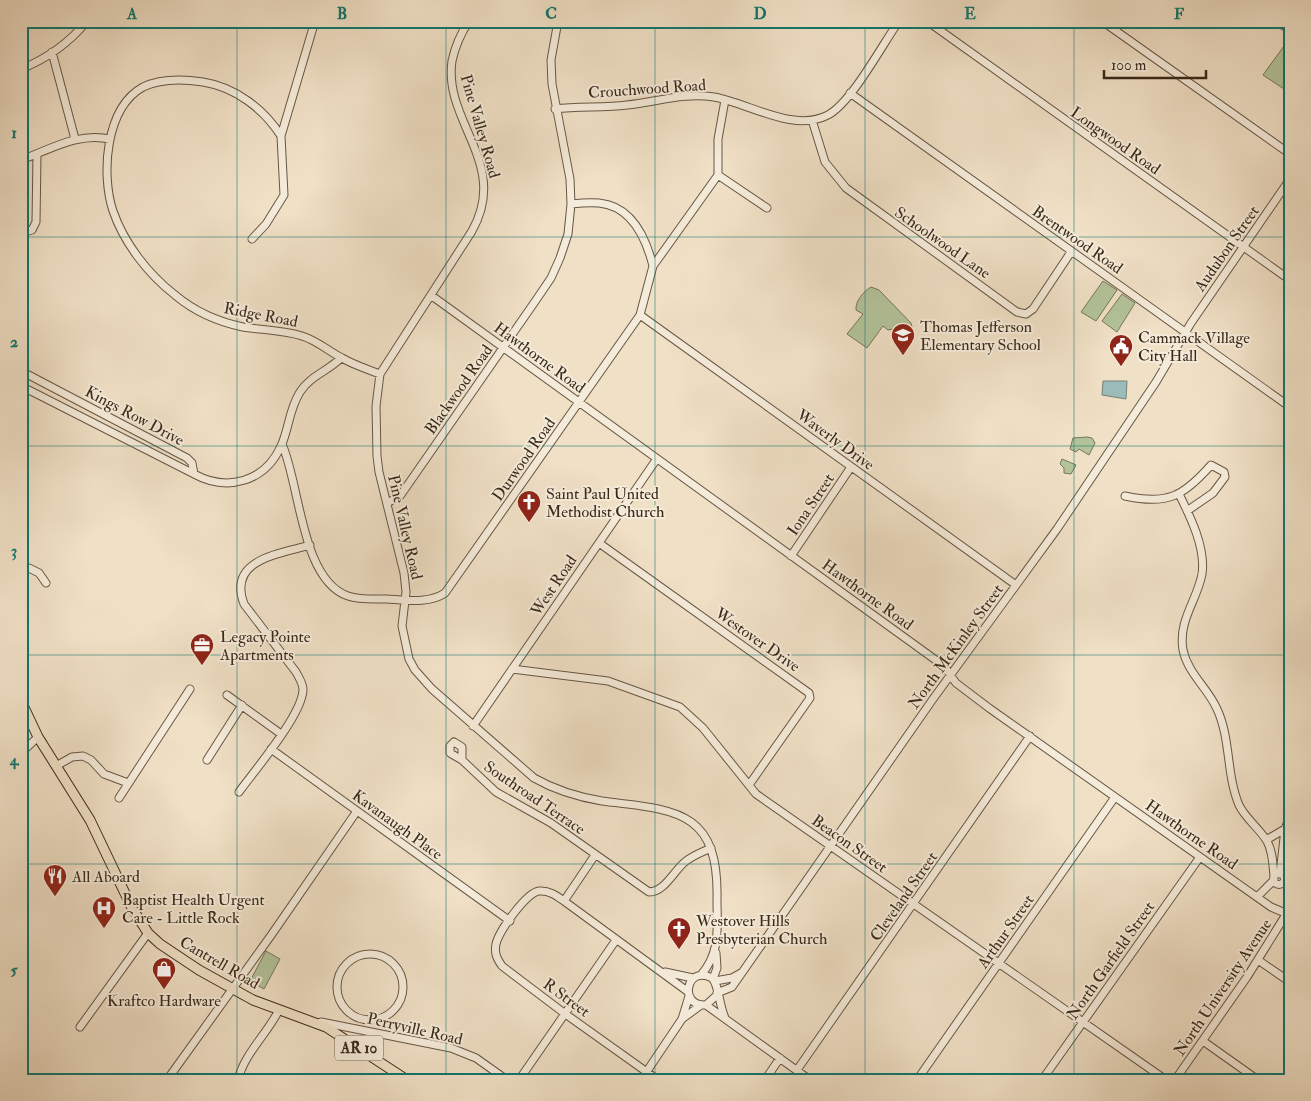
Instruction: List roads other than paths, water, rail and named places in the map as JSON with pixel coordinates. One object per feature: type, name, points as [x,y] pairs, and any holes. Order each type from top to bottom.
[{"type":"main road","name":"Cantrell Road","points":[[21,701],[38,737],[90,820],[132,908],[148,933],[184,961],[233,989],[342,1035],[407,1080]]},
{"type":"street","points":[[252,239],[266,224],[284,195],[281,136],[315,21]]},
{"type":"street","name":"Pine Valley Road","points":[[468,21],[455,50],[452,81],[458,104],[481,165],[484,197],[476,224],[432,296],[380,374],[376,406],[377,456],[386,504],[404,573],[403,636],[412,665],[432,689],[523,770],[544,784],[592,799],[667,809],[693,824],[711,848],[718,877],[717,968],[714,980]]},
{"type":"street","name":"Blackwood Road","points":[[386,504],[400,496],[504,348],[555,270],[568,234],[571,204],[570,179],[555,109],[551,73],[558,21]]},
{"type":"street","name":"Crouchwood Road","points":[[555,109],[625,105],[694,96],[725,100],[788,119],[812,120],[834,111],[850,93],[899,21]]},
{"type":"street","name":"Longwood Road","points":[[927,21],[1290,280]]},
{"type":"street","points":[[1102,21],[1290,154]]},
{"type":"street","points":[[1276,21],[1290,30]]},
{"type":"street","points":[[21,69],[52,52],[74,36],[86,22]]},
{"type":"street","points":[[52,52],[75,138]]},
{"type":"street","name":"Ridge Road","points":[[281,136],[258,109],[235,93],[213,84],[180,79],[160,81],[135,93],[122,110],[110,139],[106,157],[106,179],[114,212],[129,244],[161,284],[181,300],[214,318],[242,326],[302,336],[320,343],[341,358],[380,374]]},
{"type":"street","name":"Brentwood Road","points":[[850,93],[1290,406]]},
{"type":"street","points":[[725,100],[718,139],[718,175],[767,208]]},
{"type":"street","name":"Schoolwood Lane","points":[[812,120],[825,162],[846,188],[1017,312],[1026,314],[1033,309],[1072,252]]},
{"type":"street","points":[[21,160],[75,138],[93,136],[110,139]]},
{"type":"street","points":[[21,233],[32,230],[36,222],[37,154]]},
{"type":"street","name":"Durwood Road","points":[[282,444],[310,545],[322,575],[340,592],[355,598],[404,601],[438,597],[451,587],[640,316],[653,266],[718,175]]},
{"type":"street","name":"Audubon Street","points":[[1185,332],[1290,179]]},
{"type":"street","points":[[571,204],[599,203],[624,213],[644,236],[653,266]]},
{"type":"street","name":"Hawthorne Road","points":[[432,296],[656,460],[944,666],[952,674],[956,683],[1257,897],[1289,912]]},
{"type":"street","name":"Waverly Drive","points":[[640,316],[1016,585]]},
{"type":"street","name":"North McKinley Street","points":[[717,994],[732,987],[832,846],[1110,452],[1185,332]]},
{"type":"street","points":[[21,386],[194,474],[218,482],[242,482],[265,468],[282,444],[292,408],[300,392],[311,379],[341,358]]},
{"type":"street","name":"Kings Row Drive","points":[[21,371],[187,458],[192,463],[194,474]]},
{"type":"street","name":"West Road","points":[[473,726],[656,460]]},
{"type":"street","points":[[1125,496],[1147,500],[1179,494],[1194,485],[1210,465],[1224,472],[1225,477],[1216,490],[1187,511]]},
{"type":"street","name":"Iona Street","points":[[791,556],[851,467]]},
{"type":"street","points":[[1179,494],[1187,511],[1197,542],[1202,567],[1200,579],[1183,627],[1184,651],[1189,666],[1217,707],[1239,805],[1266,840],[1280,878]]},
{"type":"street","name":"Westover Drive","points":[[599,543],[809,693],[810,698],[749,786]]},
{"type":"street","points":[[239,792],[298,707],[303,686],[290,664],[246,608],[241,587],[245,572],[255,562],[310,545]]},
{"type":"street","points":[[21,571],[29,568],[36,571],[46,583]]},
{"type":"street","name":"Beacon Street","points":[[512,669],[608,681],[675,705],[688,713],[703,728],[749,786],[760,796],[1166,1080]]},
{"type":"street","points":[[119,798],[190,688]]},
{"type":"street","points":[[227,695],[281,734]]},
{"type":"street","points":[[206,760],[242,706]]},
{"type":"street","name":"Cleveland Street","points":[[797,1070],[1030,736]]},
{"type":"street","points":[[21,753],[38,737]]},
{"type":"street","name":"Kavanaugh Place","points":[[270,749],[510,920]]},
{"type":"street","points":[[56,766],[72,757],[83,756],[91,760],[104,774],[128,783]]},
{"type":"street","name":"Southroad Terrace","points":[[462,760],[464,764],[496,792],[532,810],[638,886],[654,892],[685,862],[711,848]]},
{"type":"street","name":"Arthur Street","points":[[917,1080],[1115,797]]},
{"type":"street","points":[[166,1080],[233,989],[357,811]]},
{"type":"street","points":[[1257,897],[1280,878],[1285,829],[1290,816]]},
{"type":"street","points":[[1266,840],[1285,829]]},
{"type":"street","points":[[564,901],[595,855]]},
{"type":"street","name":"North Garfield Street","points":[[1042,1080],[1200,857]]},
{"type":"street","name":"R Street","points":[[658,1080],[564,1013],[499,962],[495,952],[496,944],[525,899],[534,893],[546,891],[564,901],[660,970],[688,994]]},
{"type":"street","name":"North University Avenue","points":[[1175,1080],[1289,912]]},
{"type":"street","points":[[80,1027],[148,933]]},
{"type":"street","points":[[519,1080],[616,940]]},
{"type":"street","points":[[660,970],[693,978],[702,975],[716,953]]},
{"type":"street","points":[[368,955],[387,960],[395,966],[402,980],[401,996],[398,1003],[394,1009],[381,1018],[366,1020],[352,1015],[344,1008],[337,989],[342,970],[358,957],[368,955]]},
{"type":"street","points":[[1258,960],[1290,982]]},
{"type":"street","points":[[702,975],[714,980],[732,978],[741,973]]},
{"type":"street","points":[[641,1080],[682,1018],[693,978]]},
{"type":"street","points":[[714,980],[725,1019]]},
{"type":"street","points":[[688,994],[810,1080]]},
{"type":"street","points":[[682,1018],[711,1002],[717,994]]},
{"type":"street","points":[[238,1080],[244,1063],[270,1027],[279,1010]]},
{"type":"street","points":[[348,1027],[352,1015]]},
{"type":"street","name":"Perryville Road","points":[[310,1020],[451,1048],[476,1058],[506,1080]]},
{"type":"street","points":[[1202,1041],[1258,1080]]},
{"type":"street","points":[[766,1080],[780,1058]]},
{"type":"water","points":[[1103,381],[1127,381],[1126,399],[1102,395]]},
{"type":"place","name":"Thomas Jefferson Elementary School","points":[[903,356]]},
{"type":"place","name":"Cammack Village City Hall","points":[[1121,367]]},
{"type":"place","name":"Saint Paul United Methodist Church","points":[[529,523]]},
{"type":"place","name":"Legacy Pointe Apartments","points":[[202,666]]},
{"type":"place","name":"All Aboard","points":[[55,897]]},
{"type":"place","name":"Baptist Health Urgent Care - Little Rock","points":[[104,929]]},
{"type":"place","name":"Westover Hills Presbyterian Church","points":[[679,950]]},
{"type":"place","name":"Kraftco Hardware","points":[[164,990]]}]
